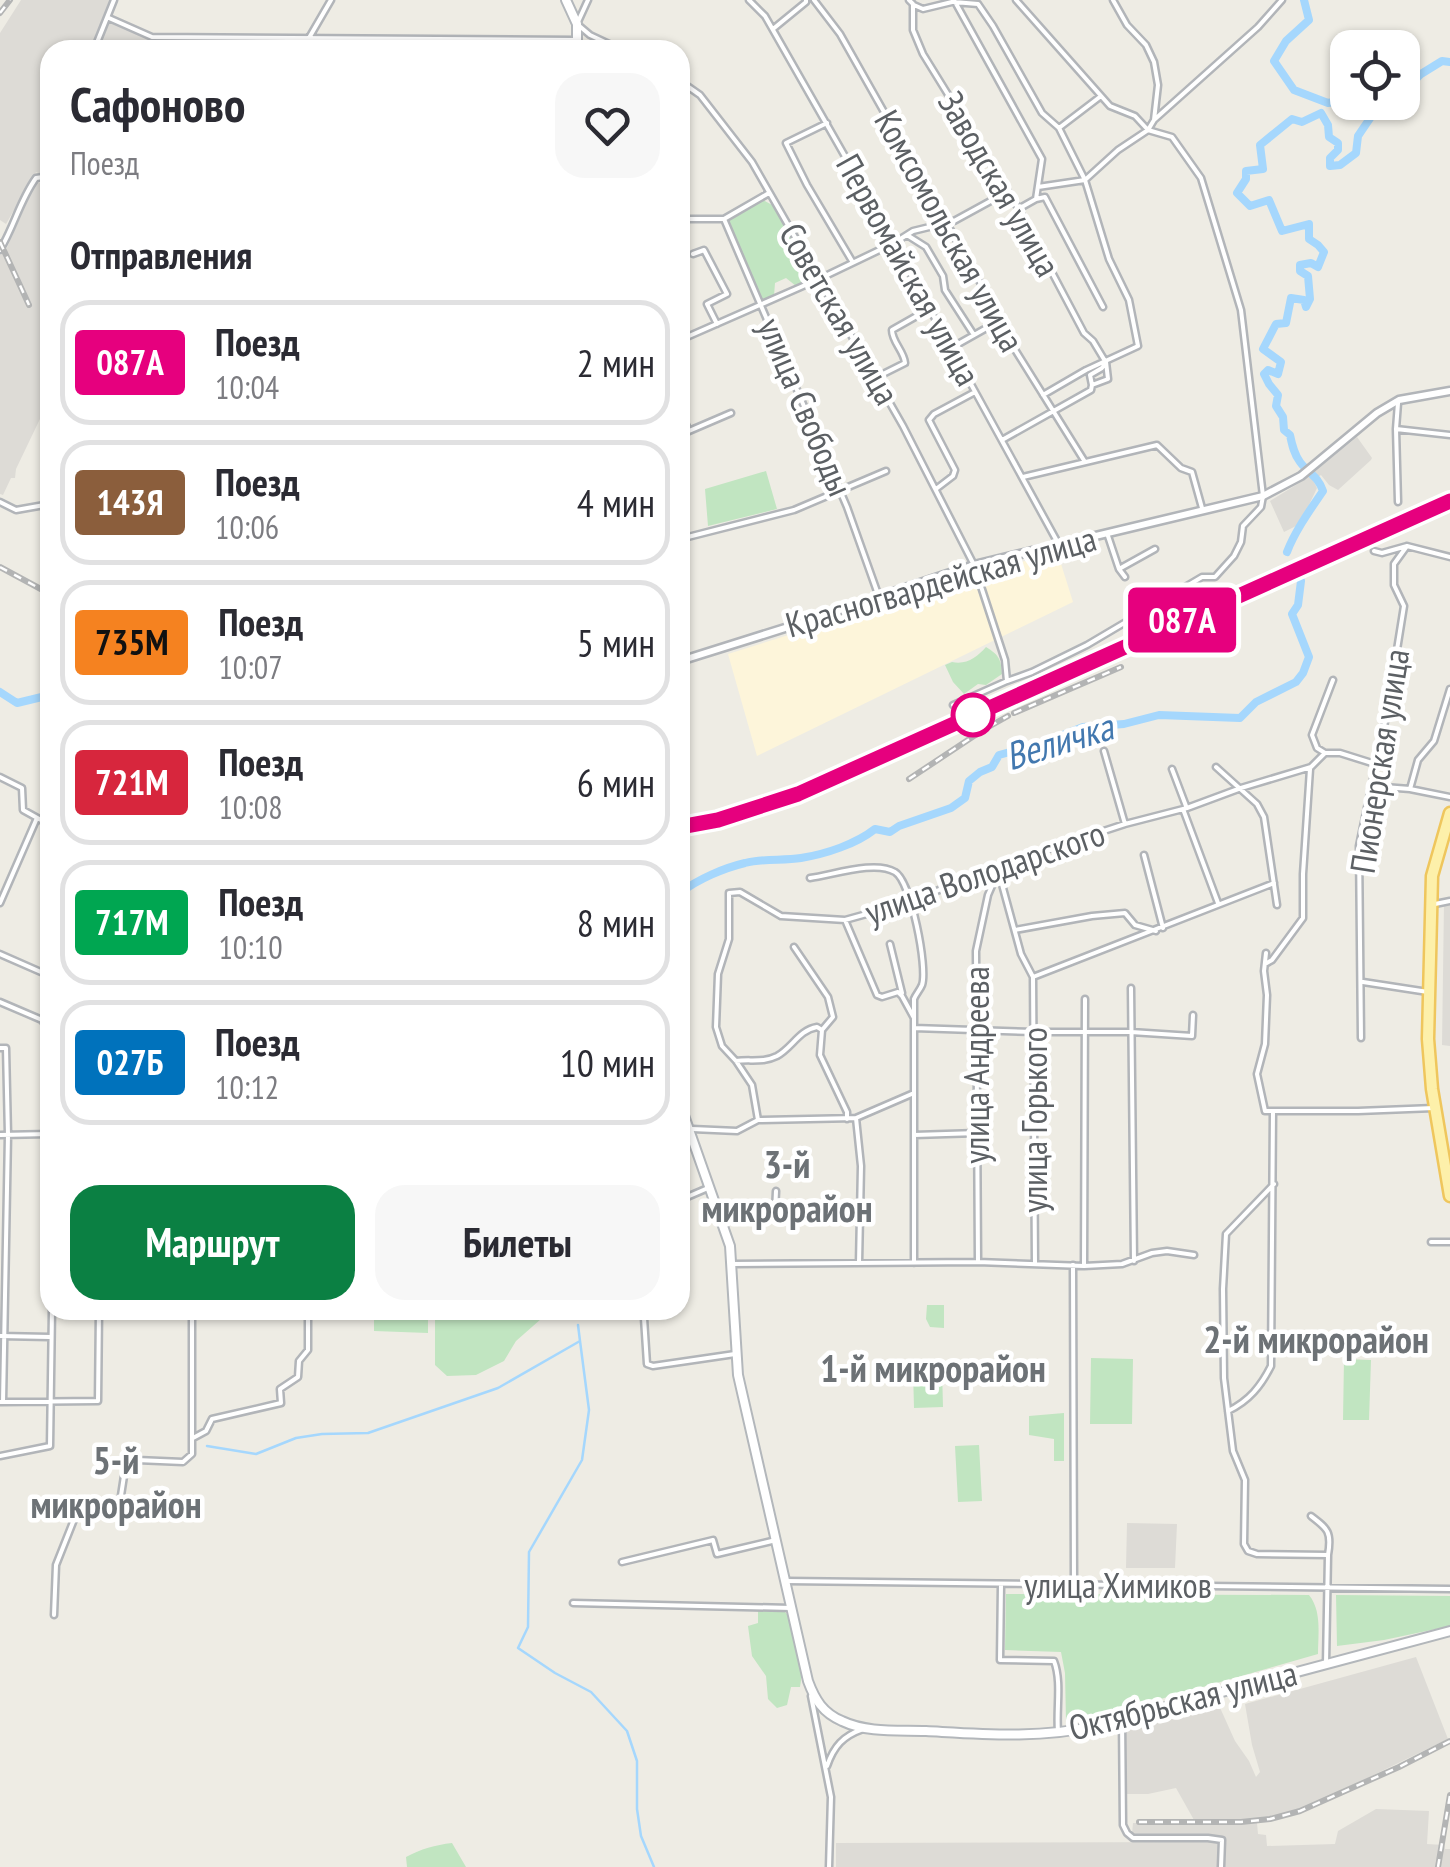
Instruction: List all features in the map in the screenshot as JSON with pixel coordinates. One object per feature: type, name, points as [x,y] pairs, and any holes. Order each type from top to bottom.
[{"type":"main road","points":[[566,0],[577,24],[577,40]]},
{"type":"main road","points":[[1450,815],[1434,866],[1428,992],[1435,1108],[1450,1196]]},
{"type":"main road","points":[[690,1134],[727,1232],[739,1381],[810,1686]]},
{"type":"main road","name":"Октябрьская улица","points":[[810,1686],[820,1706],[864,1729],[1058,1734],[1450,1631]]},
{"type":"street","points":[[98,40],[114,0]]},
{"type":"street","points":[[308,40],[332,0]]},
{"type":"street","points":[[588,0],[577,24],[602,40]]},
{"type":"street","name":"Первомайская улица","points":[[750,0],[766,16],[1059,545]]},
{"type":"street","points":[[773,29],[806,0]]},
{"type":"street","name":"Комсомольская улица","points":[[814,0],[840,34],[998,314],[998,321],[1085,462]]},
{"type":"street","points":[[955,0],[1042,159],[1036,199]]},
{"type":"street","points":[[911,2],[923,9],[955,0],[978,4],[1042,113],[1059,128],[1085,180],[1109,259],[1128,300],[1138,346],[1043,395]]},
{"type":"street","points":[[954,705],[1087,646],[1202,577],[1215,577],[1234,556],[1243,526],[1261,507],[1263,496],[1242,310],[1201,178],[1172,137],[1148,130],[1135,116],[1110,106],[1016,0]]},
{"type":"street","points":[[1113,0],[1154,62],[1158,85],[1154,120]]},
{"type":"street","points":[[1038,187],[1085,180],[1148,130],[1282,0]]},
{"type":"street","name":"Заводская улица","points":[[911,2],[913,30],[923,54],[1018,208],[1084,332],[1106,362]]},
{"type":"street","points":[[108,18],[152,37],[432,40]]},
{"type":"street","name":"Советская улица","points":[[690,88],[721,120],[752,162],[936,489],[974,565],[1005,660],[1007,682]]},
{"type":"street","points":[[1059,128],[1101,96]]},
{"type":"street","points":[[827,124],[786,143],[853,263]]},
{"type":"street","points":[[0,250],[30,186],[40,178]]},
{"type":"street","points":[[690,336],[819,279],[906,235],[954,221],[1007,192]]},
{"type":"street","points":[[690,219],[724,220],[769,193]]},
{"type":"street","points":[[1018,208],[1045,197],[1103,307]]},
{"type":"street","name":"улица Свободы","points":[[724,220],[840,492],[879,597]]},
{"type":"street","points":[[906,235],[926,247],[945,290],[974,335]]},
{"type":"street","points":[[694,254],[704,250],[727,294],[707,304],[717,324]]},
{"type":"street","points":[[875,378],[905,363],[892,330],[929,308]]},
{"type":"street","points":[[951,348],[998,321]]},
{"type":"street","points":[[1092,385],[1108,379],[1106,362]]},
{"type":"street","points":[[1002,440],[1090,390],[1090,374],[1106,362]]},
{"type":"street","points":[[936,489],[953,476],[954,470],[929,420],[976,392]]},
{"type":"street","points":[[1398,502],[1399,400],[1450,392]]},
{"type":"street","name":"Красногвардейская улица","points":[[690,657],[974,565],[1263,496],[1301,476],[1399,400]]},
{"type":"street","points":[[690,431],[731,413]]},
{"type":"street","points":[[1396,429],[1450,435]]},
{"type":"street","points":[[1023,477],[1156,446],[1180,468],[1192,472],[1202,510]]},
{"type":"street","points":[[690,537],[794,510],[886,472]]},
{"type":"street","points":[[0,502],[16,510],[40,506]]},
{"type":"street","points":[[1107,534],[1124,577]]},
{"type":"street","points":[[1374,551],[1406,546],[1450,557]]},
{"type":"street","name":"Пионерская улица","points":[[1362,1038],[1360,846],[1404,606],[1394,584],[1394,564],[1406,546]]},
{"type":"street","points":[[1119,569],[1155,549]]},
{"type":"street","points":[[1333,680],[1312,735],[1318,748],[1375,764]]},
{"type":"street","points":[[1410,789],[1418,760],[1434,742],[1450,689]]},
{"type":"street","points":[[1104,751],[1125,824]]},
{"type":"street","name":"улица Володарского","points":[[736,1061],[722,1046],[716,1027],[718,974],[729,939],[729,893],[740,892],[781,916],[845,920],[910,902],[1125,824],[1185,809],[1310,767],[1325,753]]},
{"type":"street","points":[[1216,767],[1257,804],[1264,817],[1277,904]]},
{"type":"street","points":[[1265,964],[1304,918],[1310,767]]},
{"type":"street","points":[[1172,769],[1219,905]]},
{"type":"street","points":[[0,777],[22,788],[23,810],[40,820]]},
{"type":"street","points":[[1370,786],[1450,797]]},
{"type":"street","points":[[0,903],[37,818]]},
{"type":"street","points":[[1144,855],[1164,928]]},
{"type":"street","points":[[810,878],[871,867],[894,870],[902,878],[910,902],[921,946],[923,984],[914,999],[914,1263]]},
{"type":"street","points":[[997,869],[1021,954],[1033,977],[1274,884]]},
{"type":"street","name":"улица Андреева","points":[[978,1262],[976,951],[997,869]]},
{"type":"street","points":[[1430,904],[1450,901]]},
{"type":"street","points":[[1015,930],[1125,913],[1135,924],[1156,931]]},
{"type":"street","points":[[845,920],[877,995],[898,992],[902,996]]},
{"type":"street","points":[[890,944],[902,996],[914,1018]]},
{"type":"street","points":[[794,946],[828,997],[833,1017],[822,1030],[820,1054],[847,1118]]},
{"type":"street","points":[[0,954],[40,972]]},
{"type":"street","points":[[1266,954],[1264,1044],[1257,1074],[1265,1111],[1435,1108]]},
{"type":"street","name":"улица Горького","points":[[1033,977],[1035,1264]]},
{"type":"street","points":[[1362,982],[1428,992]]},
{"type":"street","points":[[1131,988],[1134,1261]]},
{"type":"street","points":[[1084,1266],[1085,999]]},
{"type":"street","points":[[0,1002],[40,1019]]},
{"type":"street","points":[[914,1028],[1192,1036],[1193,1015]]},
{"type":"street","points":[[758,1120],[752,1085],[736,1061],[758,1062],[776,1057],[807,1029],[822,1030]]},
{"type":"street","points":[[3,1048],[8,1135],[3,1197],[2,1402],[98,1402],[98,1320]]},
{"type":"street","points":[[690,1129],[737,1131],[758,1120],[856,1118],[914,1093]]},
{"type":"street","points":[[1228,1411],[1260,1388],[1271,1366],[1273,1111]]},
{"type":"street","points":[[856,1118],[861,1166],[859,1263]]},
{"type":"street","points":[[914,1135],[978,1133]]},
{"type":"street","points":[[0,1135],[40,1134]]},
{"type":"street","points":[[1274,1184],[1226,1234],[1222,1289],[1224,1378],[1233,1451],[1246,1480],[1244,1544],[1248,1551],[1257,1554],[1328,1554]]},
{"type":"street","points":[[690,1196],[710,1187]]},
{"type":"street","points":[[720,1212],[775,1212],[776,1190]]},
{"type":"street","points":[[1432,1242],[1450,1242]]},
{"type":"street","points":[[732,1264],[978,1262],[1084,1266],[1122,1264],[1152,1252],[1194,1255]]},
{"type":"street","points":[[1072,1265],[1074,1585]]},
{"type":"street","points":[[0,1456],[50,1446],[52,1320]]},
{"type":"street","points":[[54,1615],[56,1566],[81,1502],[120,1502],[124,1476],[137,1460],[183,1462],[192,1454],[192,1320]]},
{"type":"street","points":[[193,1438],[206,1431],[212,1419],[281,1404],[280,1390],[298,1378],[298,1360],[308,1350],[308,1320]]},
{"type":"street","points":[[644,1320],[646,1364],[735,1354]]},
{"type":"street","points":[[2,1336],[52,1337]]},
{"type":"street","points":[[1310,1516],[1330,1534],[1326,1665]]},
{"type":"street","points":[[622,1562],[714,1540],[717,1554],[776,1540]]},
{"type":"street","name":"улица Химиков","points":[[786,1582],[1450,1589]]},
{"type":"street","points":[[1001,1585],[1000,1660],[1057,1664],[1058,1734]]},
{"type":"street","points":[[573,1603],[791,1608]]},
{"type":"street","points":[[810,1686],[831,1797],[829,1867]]},
{"type":"street","points":[[1122,1719],[1121,1787],[1123,1824],[1128,1833],[1134,1838],[1222,1840],[1221,1867]]},
{"type":"street","points":[[826,1771],[832,1752],[846,1735],[864,1729]]},
{"type":"shaded area","points":[[21,0],[110,0],[106,19],[152,40],[40,40],[40,173],[36,172],[6,224],[0,220],[0,33]]},
{"type":"shaded area","points":[[36,181],[40,183],[40,419],[15,478],[11,478],[3,495],[0,255],[6,250]]},
{"type":"shaded area","points":[[1357,437],[1371,460],[1338,490],[1321,475],[1313,480],[1317,488],[1300,524],[1284,532],[1270,501],[1304,480]]},
{"type":"shaded area","points":[[1057,551],[1073,602],[757,756],[728,654]]},
{"type":"shaded area","points":[[1444,903],[1450,904],[1450,1046],[1442,1045]]},
{"type":"shaded area","points":[[1127,1523],[1177,1524],[1175,1568],[1126,1568]]},
{"type":"shaded area","points":[[1416,1657],[1448,1739],[1328,1797],[1262,1820],[1226,1821],[1194,1820],[1176,1788],[1125,1794],[1125,1726],[1217,1701],[1256,1777],[1260,1772],[1245,1704]]},
{"type":"shaded area","points":[[1376,1809],[1429,1811],[1427,1844],[1450,1849],[1450,1867],[836,1867],[836,1843],[1214,1842],[1213,1834],[1132,1834],[1133,1823],[1257,1823],[1258,1834],[1266,1835],[1267,1846],[1335,1844],[1338,1831]]},
{"type":"green space","points":[[763,200],[774,206],[813,276],[796,286],[786,278],[775,283],[774,296],[762,301],[726,220]]},
{"type":"green space","points":[[766,471],[777,509],[708,526],[705,489]]},
{"type":"green space","points":[[986,647],[999,658],[1002,674],[964,694],[945,665],[971,659]]},
{"type":"green space","points":[[927,1305],[944,1305],[944,1328],[930,1327]]},
{"type":"green space","points":[[374,1320],[428,1320],[428,1333],[374,1331]]},
{"type":"green space","points":[[435,1320],[540,1320],[516,1341],[504,1361],[476,1375],[447,1376],[435,1365]]},
{"type":"green space","points":[[1091,1358],[1133,1359],[1132,1424],[1090,1424]]},
{"type":"green space","points":[[1344,1359],[1371,1360],[1369,1420],[1343,1420]]},
{"type":"green space","points":[[942,1369],[943,1407],[914,1408],[913,1370]]},
{"type":"green space","points":[[1064,1413],[1064,1461],[1054,1461],[1054,1439],[1029,1435],[1029,1416]]},
{"type":"green space","points":[[979,1445],[982,1501],[958,1502],[955,1446]]},
{"type":"green space","points":[[1006,1594],[1309,1595],[1318,1615],[1318,1654],[1087,1720],[1066,1721],[1061,1652],[1005,1650]]},
{"type":"green space","points":[[1336,1595],[1450,1596],[1450,1626],[1337,1646]]},
{"type":"green space","points":[[783,1610],[796,1642],[801,1678],[800,1687],[791,1687],[787,1705],[777,1708],[768,1699],[766,1676],[752,1656],[748,1626],[758,1623],[758,1611]]},
{"type":"green space","points":[[452,1843],[466,1867],[407,1867],[406,1857]]},
{"type":"waterway","points":[[1304,0],[1309,20],[1286,41],[1274,61],[1294,90],[1330,103]]},
{"type":"waterway","points":[[1420,75],[1442,61],[1450,62]]},
{"type":"waterway","name":"Величка","points":[[1287,552],[1323,491],[1298,459],[1290,435],[1284,430],[1283,417],[1276,406],[1278,395],[1264,374],[1268,370],[1278,374],[1281,362],[1263,349],[1276,324],[1286,323],[1291,298],[1304,300],[1306,307],[1310,299],[1308,276],[1300,271],[1300,265],[1311,263],[1318,267],[1324,252],[1309,239],[1309,224],[1282,231],[1269,200],[1250,206],[1237,193],[1246,179],[1246,171],[1263,169],[1260,145],[1292,119],[1302,122],[1321,113],[1329,137],[1338,143],[1330,166],[1340,165],[1356,153],[1358,136],[1369,120]]},
{"type":"waterway","name":"Величка","points":[[690,887],[737,865],[820,854],[850,844],[875,829],[890,832],[951,808],[965,798],[969,781],[992,767],[999,755],[1024,754],[1083,727],[1124,724],[1159,715],[1240,718],[1256,702],[1296,682],[1303,673],[1309,657],[1292,614],[1298,605],[1301,581]]},
{"type":"waterway","name":"Величка","points":[[0,692],[17,703],[40,697]]},
{"type":"waterway","points":[[207,1446],[256,1454],[296,1438],[368,1433],[498,1388],[580,1341],[578,1325]]},
{"type":"waterway","points":[[580,1341],[589,1410],[582,1460],[529,1552],[528,1627],[518,1648],[591,1692],[627,1731],[637,1761],[641,1836],[654,1867]]},
{"type":"railway","points":[[0,13],[10,0]]},
{"type":"railway","points":[[0,242],[29,305]]},
{"type":"railway","points":[[690,825],[798,794],[1450,501]]},
{"type":"railway","points":[[0,567],[40,589]]},
{"type":"railway","points":[[1014,713],[1121,667]]},
{"type":"railway","points":[[909,779],[1008,716]]},
{"type":"railway","points":[[1139,1822],[1270,1819],[1300,1811],[1450,1741]]},
{"type":"railway","points":[[1438,1867],[1450,1795]]},
{"type":"train","name":"087А","points":[[690,825],[798,794],[1450,501]]},
{"type":"district","name":"3-й микрорайон","points":[[787,1187]]},
{"type":"district","name":"2-й микрорайон","points":[[1316,1340]]},
{"type":"district","name":"1-й микрорайон","points":[[933,1369]]},
{"type":"district","name":"5-й микрорайон","points":[[116,1483]]}]
